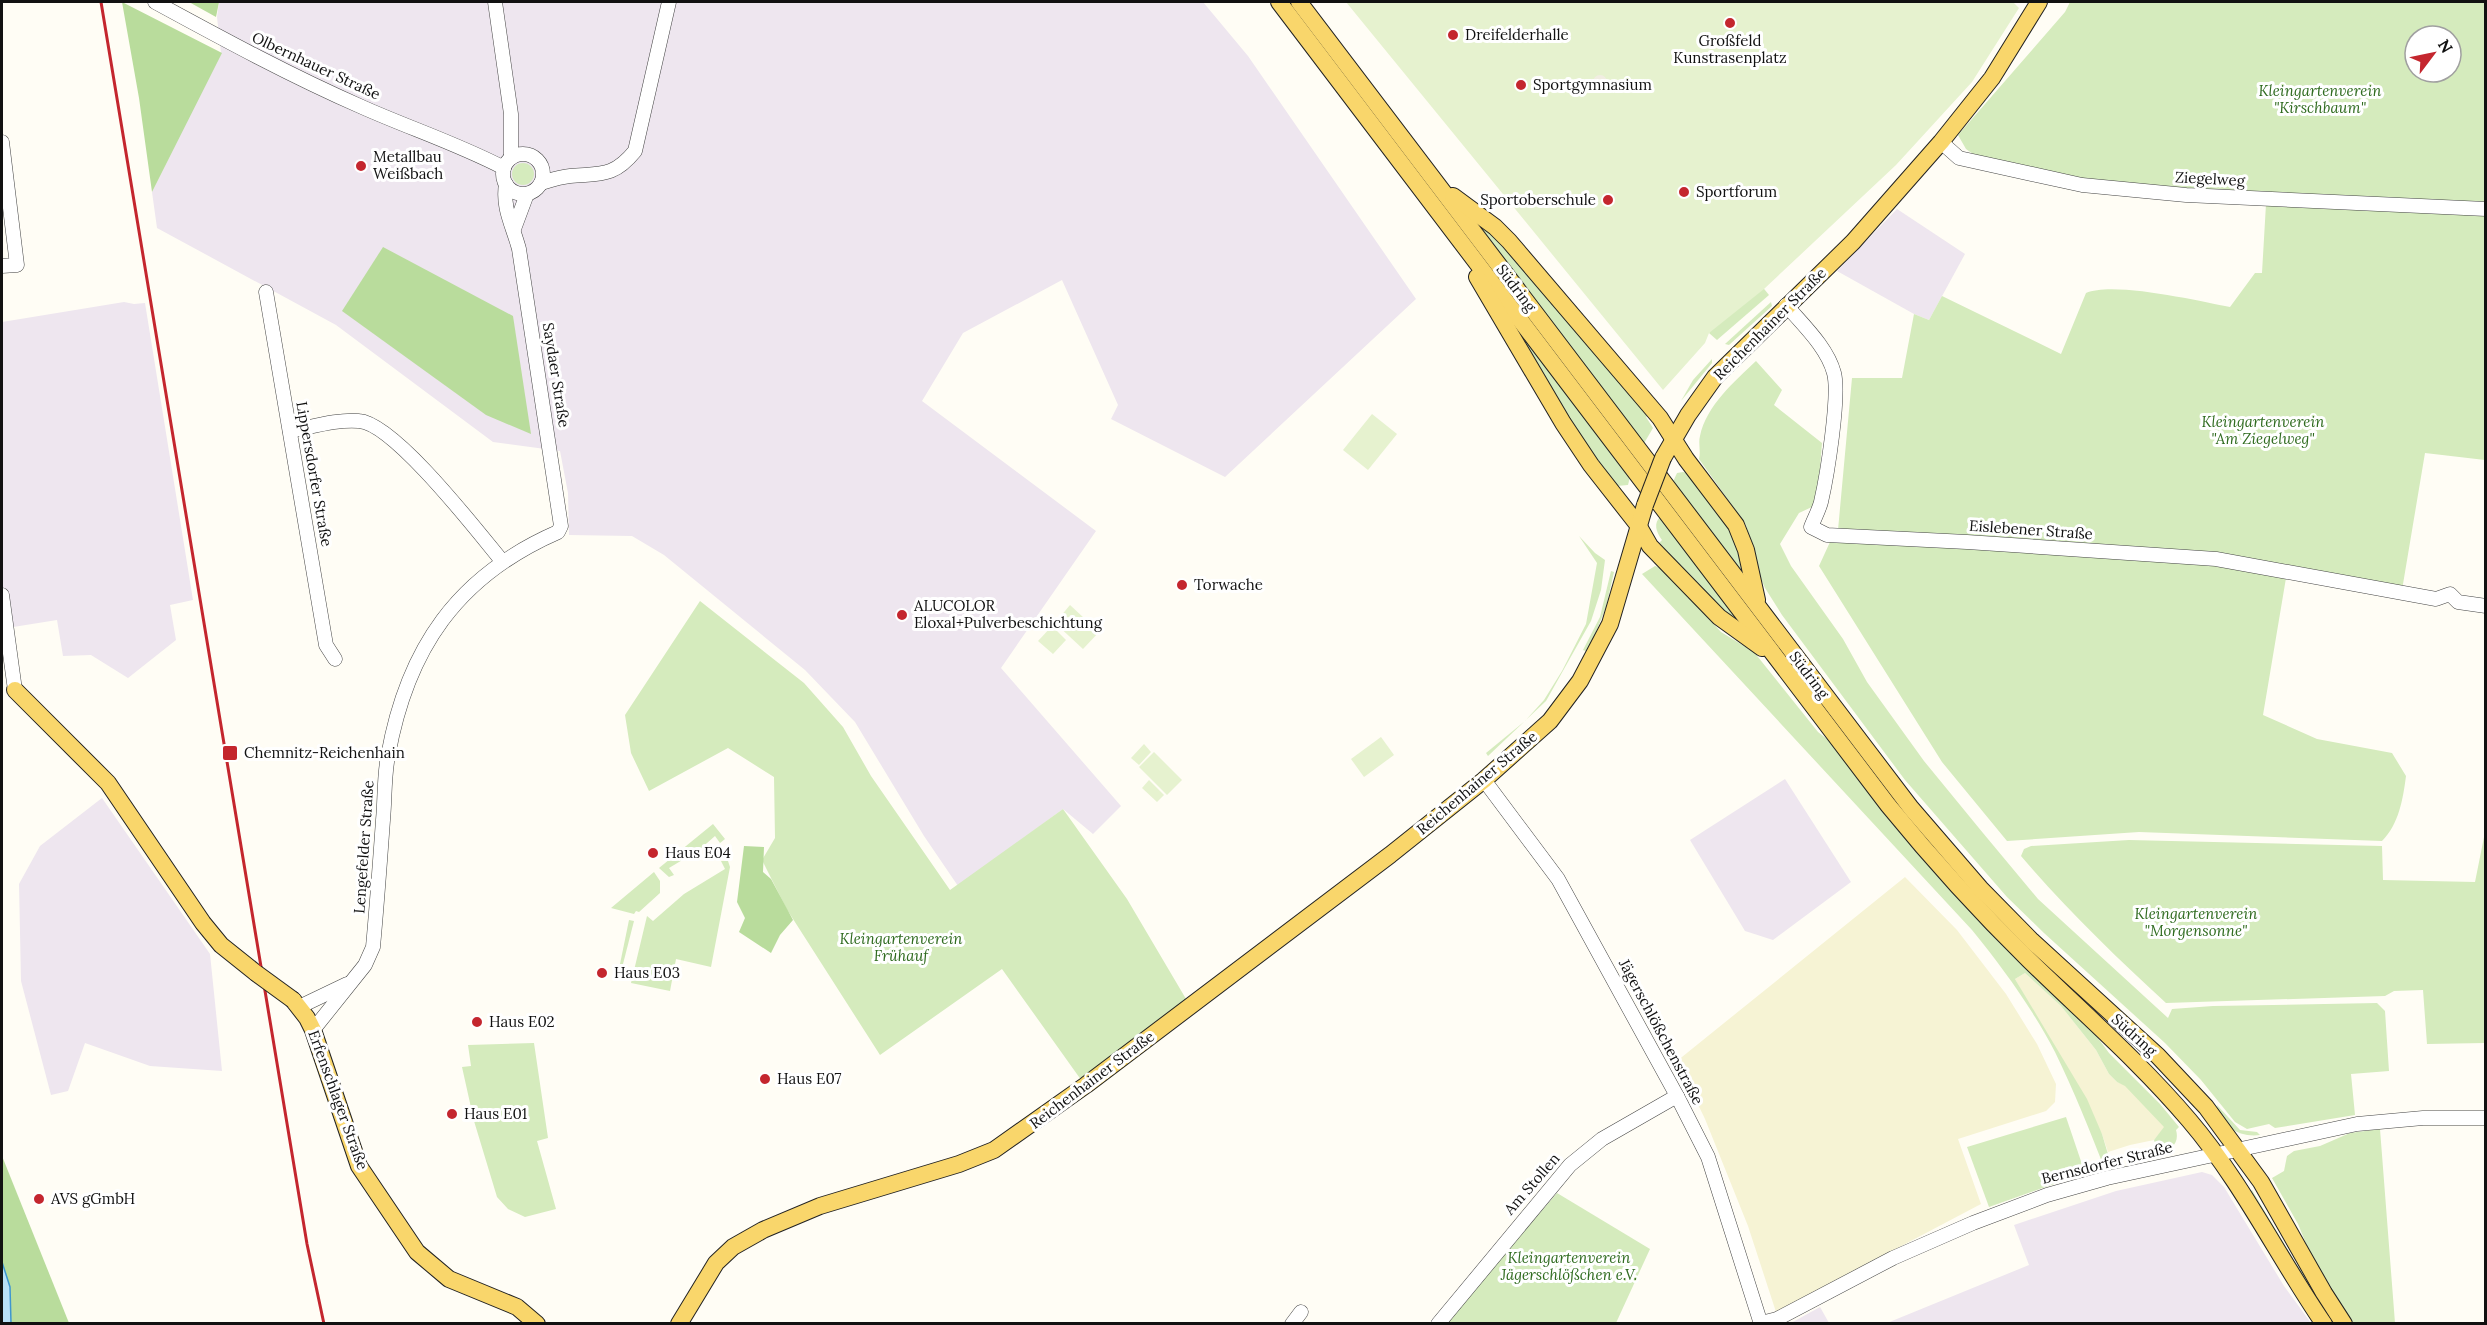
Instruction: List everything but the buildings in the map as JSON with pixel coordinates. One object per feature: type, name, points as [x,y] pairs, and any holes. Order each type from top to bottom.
[{"type":"main road","name":"Südring","points":[[1280,2],[1888,805],[1956,886],[2169,1098],[2215,1154],[2325,1323]]},
{"type":"main road","name":"Südring","points":[[1299,2],[1911,808],[1957,862],[2040,949],[2176,1074],[2206,1107],[2263,1186],[2324,1293],[2344,1323]]},
{"type":"main road","name":"Reichenhainer Straße","points":[[679,1323],[716,1263],[733,1247],[763,1230],[820,1206],[959,1164],[994,1150],[1095,1079],[1390,855],[1484,780],[1550,721],[1580,681],[1610,624],[1638,525],[1663,458],[1715,377],[1786,305],[1853,242],[1941,142],[2009,54],[2039,2]]},
{"type":"main road","points":[[1436,182],[1495,227],[1509,241],[1660,418],[1740,532],[1761,611]]},
{"type":"main road","points":[[1456,236],[1489,302],[1563,423],[1591,465],[1638,525],[1650,546],[1719,616],[1779,661]]},
{"type":"main road","name":"Erfenschlager Straße","points":[[15,690],[108,783],[203,923],[221,945],[296,1003],[313,1030],[359,1166],[417,1252],[449,1279],[517,1307],[537,1323]]},
{"type":"street","name":"Olbernhauer Straße","points":[[155,2],[269,64],[363,108],[468,149],[512,160]]},
{"type":"street","points":[[495,2],[511,114],[512,160],[506,184],[515,192],[527,194],[532,192],[542,177],[537,159],[512,160]]},
{"type":"street","points":[[542,177],[602,175],[617,169],[635,151],[669,2]]},
{"type":"street","points":[[2,141],[17,265],[2,266]]},
{"type":"street","name":"Ziegelweg","points":[[1941,142],[1959,158],[2082,185],[2186,195],[2486,209]]},
{"type":"street","name":"Saydaer Straße","points":[[506,184],[504,197],[508,220],[514,230],[519,249],[561,526]]},
{"type":"street","points":[[514,230],[527,194]]},
{"type":"street","name":"Lippersdorfer Straße","points":[[266,292],[326,645],[336,659]]},
{"type":"street","name":"Eislebener Straße","points":[[1786,305],[1821,347],[1834,372],[1835,406],[1821,503],[1811,527],[1827,535],[1973,542],[2216,559],[2436,599],[2450,594],[2458,602],[2486,606]]},
{"type":"street","points":[[290,431],[345,421],[360,420],[373,424],[414,459],[502,561]]},
{"type":"street","name":"Lengefelder Straße","points":[[313,1030],[365,965],[373,946],[387,757],[404,694],[425,645],[459,598],[502,561],[525,547],[558,532],[561,526]]},
{"type":"street","points":[[2,595],[15,690]]},
{"type":"street","name":"Jägerschlößchenstraße","points":[[1484,780],[1558,879],[1677,1096],[1708,1157],[1761,1323]]},
{"type":"street","name":"Lengefelder Straße","points":[[296,1003],[349,983]]},
{"type":"street","name":"Am Stollen","points":[[1438,1323],[1570,1165],[1602,1139],[1677,1096]]},
{"type":"street","name":"Bernsdorfer Straße","points":[[1761,1323],[1777,1319],[1919,1246],[2047,1195],[2107,1178],[2357,1124],[2423,1118],[2486,1118]]},
{"type":"street","points":[[1292,1323],[1301,1312]]},
{"type":"shaded area","points":[[219,2],[1203,2],[1248,56],[1416,299],[1225,477],[1111,419],[1118,405],[1062,280],[963,333],[922,401],[1096,531],[1001,668],[1121,806],[1093,834],[1063,809],[958,886],[924,836],[855,722],[805,670],[664,555],[632,536],[569,535],[568,493],[560,451],[493,442],[336,325],[157,228],[152,192],[221,53],[217,17]]},
{"type":"shaded area","points":[[1597,75],[1603,75],[1607,82],[1603,89],[1597,89],[1593,85],[1593,79]]},
{"type":"shaded area","points":[[1897,209],[1965,254],[1929,320],[1837,271]]},
{"type":"shaded area","points":[[124,302],[145,303],[193,600],[170,605],[176,640],[128,678],[91,655],[63,656],[57,620],[7,628],[2,586],[2,322]]},
{"type":"shaded area","points":[[1785,779],[1851,882],[1773,940],[1745,931],[1690,840]]},
{"type":"shaded area","points":[[102,798],[210,954],[222,1071],[150,1066],[85,1043],[68,1091],[51,1095],[21,981],[19,884],[40,846]]},
{"type":"shaded area","points":[[1905,877],[1957,930],[2006,994],[2037,1044],[2056,1084],[2055,1102],[2046,1111],[1958,1139],[1981,1204],[1776,1312],[1748,1226],[1705,1119],[1677,1061]]},
{"type":"shaded area","points":[[2025,973],[2061,1006],[2096,1050],[2109,1074],[2117,1082],[2125,1085],[2165,1127],[2154,1140],[2108,1152],[2102,1134],[2015,979]]},
{"type":"shaded area","points":[[2202,1172],[2212,1175],[2224,1187],[2284,1286],[2311,1323],[1887,1323],[2029,1265],[2014,1225],[2116,1191]]},
{"type":"shaded area","points":[[1820,1307],[1829,1323],[1791,1323]]},
{"type":"green space","points":[[122,2],[222,53],[152,192],[139,98]]},
{"type":"green space","points":[[189,2],[219,2],[216,17]]},
{"type":"green space","name":"Sportforum","points":[[1346,2],[2013,2],[2019,8],[1972,82],[1896,165],[1764,289],[1709,333],[1705,343],[1663,390]]},
{"type":"green space","name":"Kleingartenverein \"Kirschbaum\"","points":[[2070,2],[2485,2],[2485,204],[2180,190],[2075,178],[1977,157],[1966,149],[1958,135],[2065,12]]},
{"type":"green space","points":[[523,163],[531,166],[534,174],[531,182],[523,185],[515,182],[512,174],[515,166]]},
{"type":"green space","name":"Kleingartenverein \"Am Ziegelweg\"","points":[[2266,204],[2485,214],[2485,460],[2425,453],[2402,590],[2219,553],[1838,530],[1852,378],[1902,378],[1914,314],[1929,320],[1942,296],[2061,354],[2086,293],[2116,289],[2230,307],[2255,273],[2262,273]]},
{"type":"green space","points":[[1472,216],[1489,227],[1649,414],[1646,417],[1653,428],[1643,445]]},
{"type":"green space","points":[[383,247],[513,316],[531,434],[486,415],[342,311]]},
{"type":"green space","points":[[1748,269],[1769,295],[1717,340],[1709,333]]},
{"type":"green space","points":[[1771,302],[1772,306],[1729,345],[1725,344]]},
{"type":"green space","points":[[1499,303],[1630,477],[1628,485],[1617,486],[1578,439]]},
{"type":"green space","points":[[1712,359],[1712,363],[1681,401],[1693,380]]},
{"type":"green space","points":[[1756,361],[1782,390],[1774,405],[1822,443],[1818,493],[1814,506],[1799,513],[1780,544],[1791,566],[1843,639],[1867,682],[1924,761],[2038,899],[2168,1018],[2172,1009],[2213,1006],[2377,1003],[2385,1011],[2389,1071],[2351,1074],[2355,1115],[2275,1128],[2269,1124],[2247,1129],[2235,1122],[2201,1080],[2165,1043],[2007,897],[1905,780],[1782,615],[1759,574],[1746,525],[1699,459],[1700,436],[1708,414],[1722,395]]},
{"type":"green space","points":[[1372,414],[1397,434],[1368,470],[1343,450]]},
{"type":"green space","points":[[1677,473],[1687,473],[1733,531],[1749,583],[1672,484]]},
{"type":"green space","points":[[1661,516],[1746,626],[1704,596],[1659,543],[1662,540],[1656,525]]},
{"type":"green space","points":[[1579,536],[1605,560],[1601,590],[1591,621],[1546,701],[1526,720],[1544,700],[1586,624],[1597,563]]},
{"type":"green space","points":[[1830,542],[1971,545],[2216,563],[2286,578],[2263,715],[2317,739],[2392,753],[2406,776],[2402,802],[2396,819],[2382,841],[2139,832],[2007,841],[1942,762],[1819,566]]},
{"type":"green space","points":[[1655,566],[1663,569],[1721,632],[1754,652],[1818,732],[1832,743],[2092,1030],[2109,1053],[2160,1104],[2179,1127],[2176,1130],[2177,1139],[2170,1149],[2159,1155],[2154,1140],[2164,1127],[2125,1086],[2109,1074],[2096,1050],[2061,1006],[2025,973],[2015,979],[2087,1099],[2102,1134],[2113,1171],[2106,1172],[2055,1052],[2027,1004],[1995,959],[1972,930],[1642,574]]},
{"type":"green space","points":[[1611,571],[1614,572],[1606,607],[1588,652],[1583,650],[1600,617]]},
{"type":"green space","name":"Kleingartenverein Frühauf","points":[[700,601],[804,683],[843,727],[871,776],[950,890],[1063,809],[1127,899],[1189,1004],[1084,1084],[1002,969],[880,1055],[786,908],[762,860],[775,838],[774,777],[728,748],[649,791],[631,753],[625,715]]},
{"type":"green space","points":[[1070,605],[1099,632],[1083,649],[1055,623]]},
{"type":"green space","points":[[1052,626],[1066,640],[1053,654],[1038,641]]},
{"type":"green space","points":[[1524,722],[1488,756],[1486,753]]},
{"type":"green space","points":[[1381,737],[1394,755],[1364,777],[1351,759]]},
{"type":"green space","points":[[1144,744],[1151,752],[1139,765],[1131,758]]},
{"type":"green space","points":[[1154,752],[1182,780],[1167,795],[1139,767]]},
{"type":"green space","points":[[1149,780],[1164,795],[1157,802],[1142,788]]},
{"type":"green space","points":[[713,824],[725,839],[720,843],[715,836],[699,850],[669,868],[674,875],[669,877],[659,868]]},
{"type":"green space","name":"Kleingartenverein \"Morgensonne\"","points":[[2485,832],[2485,1043],[2427,1044],[2423,990],[2394,991],[2385,996],[2166,1003],[2091,932],[2021,856],[2024,849],[2031,846],[2129,840],[2382,846],[2383,880],[2475,882]]},
{"type":"green space","points":[[744,846],[764,847],[763,872],[771,879],[793,920],[780,935],[771,953],[739,932],[745,918],[737,902]]},
{"type":"green space","points":[[721,861],[728,861],[730,867],[711,967],[676,959],[670,991],[631,983],[647,916],[653,921],[684,894],[725,869]]},
{"type":"green space","points":[[654,872],[660,881],[660,893],[639,912],[636,911],[634,914],[611,908]]},
{"type":"green space","points":[[629,920],[634,921],[623,964],[620,964]]},
{"type":"green space","points":[[534,1043],[548,1138],[537,1141],[556,1209],[525,1217],[508,1209],[497,1197],[474,1121],[462,1067],[471,1066],[468,1045]]},
{"type":"green space","points":[[2217,1105],[2240,1130],[2257,1132],[2260,1135],[2239,1133],[2226,1125]]},
{"type":"green space","points":[[2066,1117],[2085,1173],[1989,1207],[1967,1147]]},
{"type":"green space","points":[[2380,1129],[2395,1323],[2351,1323],[2314,1263],[2298,1224],[2272,1178],[2284,1171],[2287,1156],[2294,1151],[2320,1146],[2350,1133]]},
{"type":"green space","points":[[2,1156],[69,1323],[2,1323]]},
{"type":"green space","points":[[2252,1190],[2295,1262],[2337,1323],[2331,1323],[2249,1193]]},
{"type":"green space","name":"Kleingartenverein Jägerschlößchen e.V.","points":[[1557,1193],[1650,1249],[1616,1323],[1444,1324]]},
{"type":"water","points":[[2,1262],[10,1287],[11,1323],[2,1323]]},
{"type":"railway","points":[[101,2],[307,1244],[324,1324]]},
{"type":"place","name":"Großfeld Kunstrasenplatz","points":[[1730,23]]},
{"type":"place","name":"Dreifelderhalle","points":[[1453,35]]},
{"type":"place","name":"Sportgymnasium","points":[[1521,85]]},
{"type":"place","name":"Metallbau Weißbach","points":[[361,166]]},
{"type":"place","name":"Sportforum","points":[[1684,192]]},
{"type":"place","name":"Sportoberschule","points":[[1608,200]]},
{"type":"place","name":"Torwache","points":[[1182,585]]},
{"type":"place","name":"ALUCOLOR Eloxal+Pulverbeschichtung","points":[[902,615]]},
{"type":"place","name":"Chemnitz-Reichenhain","points":[[230,753]]},
{"type":"place","name":"Haus E04","points":[[653,853]]},
{"type":"place","name":"Haus E03","points":[[602,973]]},
{"type":"place","name":"Haus E02","points":[[477,1022]]},
{"type":"place","name":"Haus E07","points":[[765,1079]]},
{"type":"place","name":"Haus E01","points":[[452,1114]]},
{"type":"place","name":"AVS gGmbH","points":[[39,1199]]}]
